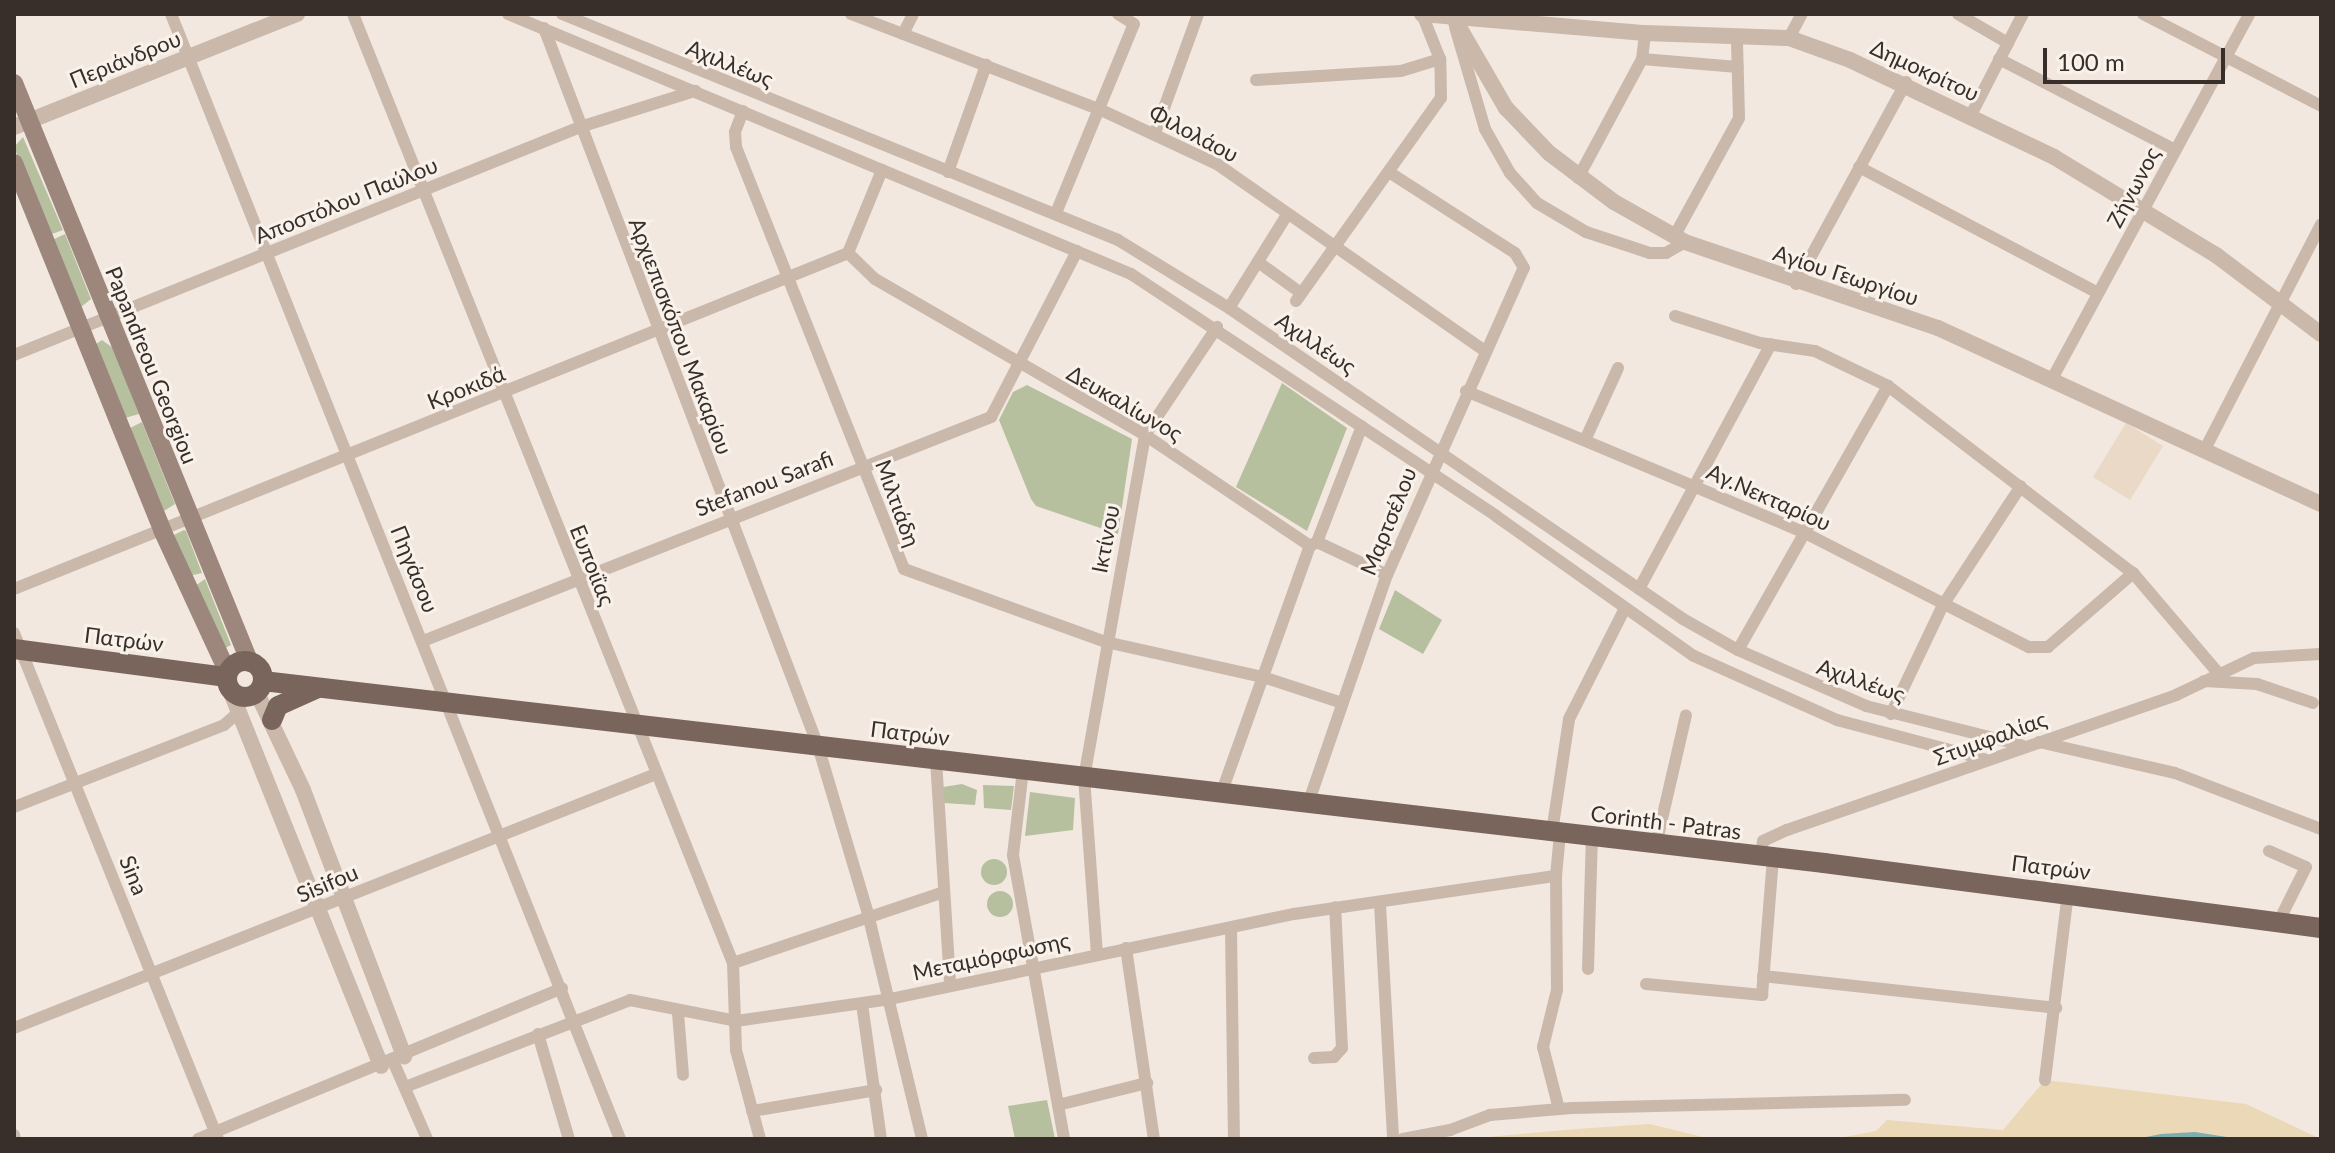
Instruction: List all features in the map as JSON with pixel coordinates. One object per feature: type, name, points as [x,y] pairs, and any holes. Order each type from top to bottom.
[{"type":"main road","name":"Papandreou Georgiou","points":[[14,83],[21,124],[250,663]]},
{"type":"main road","points":[[14,163],[162,530],[229,680]]},
{"type":"main road","name":"Πατρών","points":[[16,644],[229,680],[240,697],[260,691],[319,687],[1556,833]]},
{"type":"main road","points":[[229,680],[235,665],[250,663],[260,691]]},
{"type":"main road","points":[[272,720],[278,706],[319,687]]},
{"type":"main road","name":"Corinth - Patras","points":[[1556,833],[1771,858]]},
{"type":"main road","name":"Πατρών","points":[[1771,858],[2321,928]]},
{"type":"street","name":"Πηγάσου","points":[[171,14],[620,1139]]},
{"type":"street","name":"Περιάνδρου","points":[[21,124],[297,14]]},
{"type":"street","name":"Ευποιΐας","points":[[353,14],[421,192],[733,963],[736,1050],[760,1139]]},
{"type":"street","name":"Αχιλλέως","points":[[508,14],[1138,278],[1217,327],[1429,474],[1563,562],[1624,610],[1694,656],[1790,703],[1889,736],[1984,759]]},
{"type":"street","name":"Αχιλλέως","points":[[562,14],[1118,240],[1229,308],[1639,589],[1738,650],[1891,714],[2021,745]]},
{"type":"street","name":"Φιλολάου","points":[[851,14],[1099,109],[1217,164],[1485,351]]},
{"type":"street","points":[[903,34],[913,14]]},
{"type":"street","points":[[1056,213],[1134,24],[1118,14]]},
{"type":"street","points":[[1155,133],[1198,14]]},
{"type":"street","points":[[1258,262],[1298,297],[1441,98],[1440,59],[1422,14],[1452,15],[1485,129],[1510,173],[1537,203],[1586,232],[1650,253],[1666,253],[1680,238],[1739,118],[1737,39]]},
{"type":"street","points":[[1789,38],[1802,14]]},
{"type":"street","points":[[1958,14],[1960,20],[2008,43]]},
{"type":"street","points":[[1971,115],[2023,14]]},
{"type":"street","points":[[2143,14],[2321,106]]},
{"type":"street","name":"Ζήνωνος","points":[[2052,379],[2249,14]]},
{"type":"street","name":"Δημοκρίτου","points":[[1452,15],[1645,33],[1737,39],[1789,38],[1906,82],[2143,210],[2281,302],[2321,334]]},
{"type":"street","name":"Αγίου Γεωργίου","points":[[1452,15],[1506,108],[1578,178],[1680,238],[1796,284],[1938,328],[2321,504]]},
{"type":"street","name":"Αρχιεπισκόπου Μακαρίου","points":[[544,28],[656,332],[731,516],[818,746],[868,914],[922,1139]]},
{"type":"street","points":[[1578,178],[1642,59],[1645,33]]},
{"type":"street","points":[[1256,80],[1401,71],[1440,59]]},
{"type":"street","points":[[1642,59],[1738,67]]},
{"type":"street","points":[[1999,59],[2175,150]]},
{"type":"street","points":[[948,172],[986,65]]},
{"type":"street","points":[[1796,284],[1906,82]]},
{"type":"street","name":"Αποστόλου Παύλου","points":[[14,355],[580,127],[695,91]]},
{"type":"street","name":"Μιλτιάδη","points":[[743,111],[736,147],[864,466],[897,561],[913,576],[1106,642],[1263,677],[1342,703]]},
{"type":"street","points":[[1859,167],[2098,293]]},
{"type":"street","points":[[848,253],[882,170]]},
{"type":"street","name":"Μαρτσέλου","points":[[1308,804],[1387,575],[1524,262],[1389,172]]},
{"type":"street","points":[[1229,308],[1287,215]]},
{"type":"street","points":[[2204,451],[2321,224]]},
{"type":"street","name":"Stefanou Sarafi","points":[[423,641],[731,516],[991,417],[1077,251]]},
{"type":"street","name":"Κροκιδά","points":[[14,589],[848,253]]},
{"type":"street","name":"Δευκαλίωνος","points":[[848,253],[875,279],[1020,366],[1145,435],[1314,544],[1387,575]]},
{"type":"street","points":[[1675,316],[1771,344],[1815,351],[1888,386],[2133,573],[2218,673]]},
{"type":"street","name":"Ικτίνου","points":[[1097,954],[1084,778],[1145,435],[1217,327]]},
{"type":"street","points":[[1639,589],[1771,344]]},
{"type":"street","points":[[1586,438],[1618,368]]},
{"type":"street","points":[[1738,650],[1888,386]]},
{"type":"street","name":"Αγ.Νεκταρίου","points":[[1466,391],[1586,438],[1803,532],[2029,647],[2048,647],[2133,573]]},
{"type":"street","points":[[1221,794],[1263,677],[1362,426]]},
{"type":"street","points":[[1891,714],[1943,605],[2021,486]]},
{"type":"street","points":[[1559,1109],[1543,1047],[1557,990],[1556,833],[1569,719],[1624,610]]},
{"type":"street","name":"Sina","points":[[16,644],[75,782],[216,1136]]},
{"type":"street","name":"Στυμφαλίας","points":[[1773,836],[1908,791],[2021,745],[2176,695],[2218,673],[2262,656],[2321,654]]},
{"type":"street","points":[[229,680],[239,712],[320,908],[427,1139]]},
{"type":"street","points":[[2204,680],[2257,684],[2313,703]]},
{"type":"street","points":[[14,807],[224,725],[260,691],[344,896],[393,1061]]},
{"type":"street","points":[[1656,845],[1686,715]]},
{"type":"street","points":[[2035,741],[2175,773],[2321,829]]},
{"type":"street","points":[[936,760],[941,893],[950,984]]},
{"type":"street","points":[[1023,770],[1013,855],[1036,968],[1064,1139]]},
{"type":"street","name":"Sisifou","points":[[14,1028],[656,774]]},
{"type":"street","points":[[1771,858],[1763,841],[1773,836]]},
{"type":"street","points":[[1646,984],[1762,995],[1773,836]]},
{"type":"street","points":[[1588,969],[1592,837]]},
{"type":"street","points":[[2269,851],[2306,867],[2279,921]]},
{"type":"street","name":"Μεταμόρφωσης","points":[[405,1087],[630,1000],[678,1013],[736,1021],[890,999],[950,984],[1335,907],[1380,904],[1556,876]]},
{"type":"street","points":[[733,963],[868,914],[941,893]]},
{"type":"street","points":[[2045,1080],[2068,894]]},
{"type":"street","points":[[1380,904],[1393,1139]]},
{"type":"street","points":[[1314,1058],[1334,1057],[1342,1048],[1335,907]]},
{"type":"street","points":[[1231,928],[1234,1139]]},
{"type":"street","points":[[1126,948],[1154,1139]]},
{"type":"street","points":[[1763,976],[2056,1008]]},
{"type":"street","points":[[198,1139],[216,1136],[562,988]]},
{"type":"street","points":[[862,1004],[881,1139]]},
{"type":"street","points":[[678,1013],[683,1075]]},
{"type":"street","points":[[538,1034],[569,1139]]},
{"type":"street","points":[[1058,1105],[1147,1083]]},
{"type":"street","points":[[752,1111],[876,1090]]},
{"type":"street","points":[[1403,1139],[1450,1130],[1490,1115],[1559,1109],[1905,1100]]},
{"type":"green space","points":[[23,137],[63,230],[49,235],[14,147]]},
{"type":"green space","points":[[65,234],[91,299],[81,307],[50,241]]},
{"type":"green space","points":[[102,340],[113,348],[139,414],[125,418],[96,344]]},
{"type":"green space","points":[[1282,383],[1347,428],[1307,531],[1236,487]]},
{"type":"green space","points":[[1027,385],[1132,439],[1118,534],[1036,506],[1031,499],[999,420],[1013,392]]},
{"type":"green space","points":[[142,422],[175,504],[164,511],[130,428]]},
{"type":"green space","points":[[184,530],[202,573],[189,576],[174,535]]},
{"type":"green space","points":[[205,579],[231,645],[220,651],[195,586]]},
{"type":"green space","points":[[1395,590],[1442,620],[1423,654],[1379,629]]},
{"type":"green space","points":[[962,784],[977,790],[975,805],[944,803],[943,787]]},
{"type":"green space","points":[[983,785],[1014,786],[1011,810],[984,808]]},
{"type":"green space","points":[[1030,792],[1075,798],[1073,830],[1025,836]]},
{"type":"green space","points":[[994,859],[1003,863],[1007,872],[1003,881],[994,885],[985,881],[981,872],[985,863]]},
{"type":"green space","points":[[1000,891],[1009,895],[1013,904],[1009,913],[1000,917],[991,913],[987,904],[991,895]]},
{"type":"green space","points":[[1047,1100],[1055,1139],[1015,1139],[1008,1106]]},
{"type":"sand","points":[[2045,1080],[2246,1104],[2321,1139],[2240,1139],[2195,1132],[2136,1139],[1834,1139],[1876,1131],[1887,1120],[2003,1130]]},
{"type":"sand","points":[[1650,1124],[1711,1139],[1466,1139],[1576,1129]]},
{"type":"shaded area","points":[[2126,423],[2163,446],[2130,500],[2093,477]]},
{"type":"water","points":[[2195,1132],[2240,1139],[2136,1139],[2161,1134]]}]
